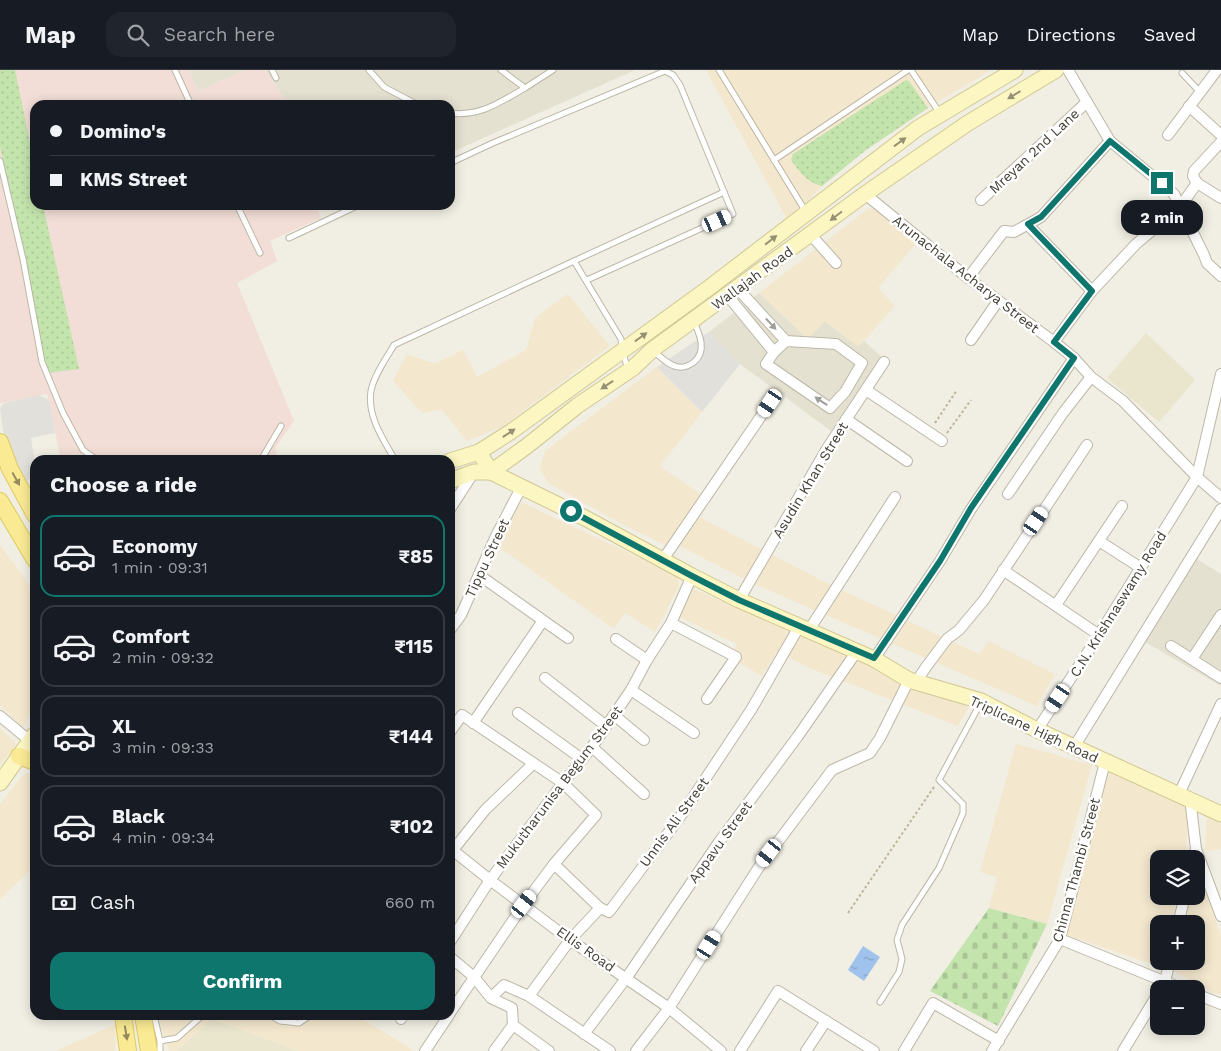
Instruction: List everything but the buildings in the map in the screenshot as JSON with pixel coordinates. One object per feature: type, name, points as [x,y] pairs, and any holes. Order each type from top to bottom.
[{"type":"main road","name":"Wallajah Road","points":[[455,459],[479,452],[512,431],[710,286],[911,133],[1015,70]]},
{"type":"main road","name":"Wallajah Road","points":[[491,472],[577,406],[628,371],[652,350],[733,293],[866,194],[968,123],[1056,70]]},
{"type":"main road","points":[[0,442],[10,469],[30,506]]},
{"type":"main road","points":[[479,452],[491,472]]},
{"type":"main road","points":[[455,479],[474,472],[491,472]]},
{"type":"main road","name":"Triplicane High Road","points":[[491,472],[588,520],[662,561],[739,600],[874,658],[913,681],[981,701],[1037,730],[1221,814]]},
{"type":"main road","points":[[0,501],[30,552]]},
{"type":"main road","points":[[0,783],[30,740]]},
{"type":"main road","points":[[19,756],[30,760]]},
{"type":"main road","points":[[124,1020],[128,1051]]},
{"type":"main road","points":[[145,1020],[155,1046]]},
{"type":"street","points":[[1068,70],[1110,141],[1174,194],[1207,263],[1221,276]]},
{"type":"street","points":[[1168,135],[1218,70]]},
{"type":"street","name":"Mreyan 2nd Lane","points":[[981,200],[1087,102]]},
{"type":"street","points":[[1189,106],[1221,136],[1194,171],[1193,176],[1197,183],[1221,198]]},
{"type":"street","points":[[968,278],[1004,231],[1014,232],[1041,217],[1110,141]]},
{"type":"street","points":[[1054,342],[1092,291],[1136,244],[1180,207],[1197,183]]},
{"type":"street","name":"Arunachala Acharya Street","points":[[866,194],[968,278],[1074,358],[1091,377],[1123,401],[1197,477],[1221,498]]},
{"type":"street","points":[[1028,224],[1092,291]]},
{"type":"street","points":[[811,235],[836,262]]},
{"type":"street","points":[[733,293],[786,341],[836,344],[862,364],[845,392],[830,408],[766,364],[774,352],[786,341]]},
{"type":"street","points":[[733,293],[774,352]]},
{"type":"street","points":[[971,340],[998,301]]},
{"type":"street","points":[[874,658],[940,561],[971,508],[1074,358]]},
{"type":"street","name":"Asudin Khan Street","points":[[739,600],[828,447],[884,362]]},
{"type":"street","name":"C.N. Krishnaswamy Road","points":[[1037,730],[1100,635],[1197,477],[1221,374]]},
{"type":"street","points":[[1008,494],[1091,377]]},
{"type":"street","points":[[866,390],[942,441]]},
{"type":"street","points":[[662,561],[770,403]]},
{"type":"street","points":[[846,419],[907,461]]},
{"type":"street","points":[[636,1051],[669,1008],[758,867],[832,770],[870,753],[913,681],[947,639],[959,630],[984,600],[1087,445]]},
{"type":"street","points":[[455,501],[474,472]]},
{"type":"street","name":"Tippu Street","points":[[455,623],[461,615],[496,536],[522,486]]},
{"type":"street","points":[[804,628],[895,497]]},
{"type":"street","points":[[1056,605],[1122,506]]},
{"type":"street","points":[[1074,747],[1221,509]]},
{"type":"street","points":[[1099,541],[1141,568]]},
{"type":"street","points":[[1003,570],[1100,635]]},
{"type":"street","points":[[479,576],[542,622],[568,638]]},
{"type":"street","name":"Mukutharunisa Begum Street","points":[[455,934],[490,880],[592,747],[631,690],[670,623],[692,576]]},
{"type":"street","points":[[1192,659],[1221,615]]},
{"type":"street","points":[[474,723],[542,622]]},
{"type":"street","points":[[670,623],[736,657],[707,699]]},
{"type":"street","name":"Unnis Ali Street","points":[[529,996],[570,940],[600,908],[609,912],[680,818],[804,628]]},
{"type":"street","points":[[616,639],[647,660]]},
{"type":"street","points":[[1171,646],[1220,676]]},
{"type":"street","name":"Appavu Street","points":[[584,1034],[626,977],[719,842],[798,736],[857,651]]},
{"type":"street","points":[[545,678],[606,726]]},
{"type":"street","points":[[631,690],[694,733]]},
{"type":"street","points":[[1194,850],[1184,796],[1221,704]]},
{"type":"street","points":[[518,713],[582,759]]},
{"type":"street","points":[[455,725],[462,715],[563,783],[596,815],[554,864],[524,904],[455,1005]]},
{"type":"street","points":[[614,715],[644,740]]},
{"type":"street","points":[[0,716],[30,736]]},
{"type":"street","points":[[592,747],[644,794]]},
{"type":"street","name":"Chinna Thambi Street","points":[[992,1051],[1060,939],[1105,762]]},
{"type":"street","points":[[455,845],[484,810],[533,764]]},
{"type":"street","name":"Ellis Road","points":[[455,851],[570,940],[669,1008],[721,1051]]},
{"type":"street","points":[[554,864],[600,908]]},
{"type":"street","points":[[1205,874],[1219,902],[1221,916]]},
{"type":"street","points":[[1060,939],[1150,982]]},
{"type":"street","points":[[455,960],[474,977],[491,998],[512,1008],[512,1026],[494,1051]]},
{"type":"street","points":[[491,998],[504,984],[529,996],[610,1051]]},
{"type":"street","points":[[740,1051],[778,991],[874,1051]]},
{"type":"street","points":[[1205,998],[1221,1004]]},
{"type":"street","points":[[904,1051],[933,1003],[999,1041]]},
{"type":"street","points":[[1123,1051],[1150,1006]]},
{"type":"street","points":[[425,1051],[445,1020]]},
{"type":"street","points":[[806,1051],[826,1021]]},
{"type":"street","points":[[512,1026],[548,1051]]},
{"type":"lane","points":[[175,70],[189,100]]},
{"type":"lane","points":[[272,70],[276,78]]},
{"type":"lane","points":[[369,70],[384,87],[409,100]]},
{"type":"lane","points":[[501,70],[525,88]]},
{"type":"lane","points":[[455,114],[464,115],[483,110],[525,88],[553,70]]},
{"type":"lane","points":[[719,70],[806,212]]},
{"type":"lane","points":[[774,160],[910,70],[941,114]]},
{"type":"lane","points":[[455,161],[665,71],[673,75],[680,85],[733,214],[587,280]]},
{"type":"lane","points":[[1182,73],[1200,92]]},
{"type":"lane","points":[[0,161],[23,259],[42,362],[63,413],[84,450],[90,455]]},
{"type":"lane","points":[[392,455],[378,430],[372,413],[371,391],[380,368],[394,345],[724,192]]},
{"type":"lane","points":[[239,210],[260,253]]},
{"type":"lane","points":[[289,238],[348,210]]},
{"type":"lane","points":[[574,261],[621,339],[622,351],[628,371]]},
{"type":"lane","points":[[652,350],[672,365],[679,367],[690,365],[698,359],[702,348],[700,335],[693,321]]},
{"type":"lane","points":[[264,455],[281,426]]},
{"type":"lane","points":[[880,1002],[899,972],[902,959],[897,940],[902,925],[939,868],[963,813],[964,804],[939,780],[981,701]]},
{"type":"lane","points":[[154,1020],[155,1046],[160,1051]]},
{"type":"lane","points":[[155,1046],[177,1038],[197,1020]]},
{"type":"lane","points":[[278,1020],[299,1023],[304,1020]]},
{"type":"path","points":[[928,433],[957,390]]},
{"type":"path","points":[[942,441],[971,400]]},
{"type":"path","points":[[848,913],[939,780]]},
{"type":"shaded area","points":[[0,70],[189,70],[198,91],[246,70],[265,70],[285,100],[30,100],[30,210],[318,210],[321,218],[270,241],[277,261],[237,283],[294,421],[275,448],[277,455],[60,455],[47,394],[0,403]]},
{"type":"shaded area","points":[[189,70],[246,70],[198,91]]},
{"type":"shaded area","points":[[265,70],[635,70],[455,151],[455,100],[285,100]]},
{"type":"shaded area","points":[[706,70],[991,70],[928,108],[866,150],[822,186],[788,221]]},
{"type":"shaded area","points":[[869,208],[881,211],[920,239],[878,288],[895,306],[858,347],[825,321],[808,339],[759,293]]},
{"type":"shaded area","points":[[759,293],[808,339],[825,321],[858,346],[864,341],[883,358],[831,431],[740,364],[709,332]]},
{"type":"shaded area","points":[[568,294],[610,346],[502,427],[467,441],[442,410],[422,413],[393,381],[407,354],[435,364],[463,350],[477,377],[526,350],[535,318]]},
{"type":"shaded area","points":[[709,332],[740,364],[702,412],[657,367]]},
{"type":"shaded area","points":[[1146,333],[1195,380],[1159,422],[1107,378]]},
{"type":"shaded area","points":[[657,367],[702,412],[660,466],[706,498],[671,548],[620,523],[547,482],[540,468],[545,451]]},
{"type":"shaded area","points":[[39,395],[49,400],[55,433],[31,438],[34,455],[30,455],[30,480],[26,480],[21,475],[4,436],[0,409],[4,403]]},
{"type":"shaded area","points":[[521,502],[678,576],[679,586],[655,632],[625,613],[614,629],[496,545]]},
{"type":"shaded area","points":[[695,515],[829,584],[979,654],[989,641],[1055,674],[1037,706],[756,585],[676,544]]},
{"type":"shaded area","points":[[0,545],[30,588],[30,715],[23,728],[0,705]]},
{"type":"shaded area","points":[[1197,559],[1221,574],[1221,686],[1145,642]]},
{"type":"shaded area","points":[[689,587],[969,707],[958,726],[807,667],[777,651],[762,676],[731,658],[737,644],[675,615]]},
{"type":"shaded area","points":[[0,728],[16,744],[0,765]]},
{"type":"shaded area","points":[[1016,744],[1092,765],[1047,924],[989,908],[997,877],[980,872]]},
{"type":"shaded area","points":[[1106,766],[1188,802],[1186,850],[1150,850],[1150,905],[1175,905],[1173,915],[1150,915],[1150,963],[1063,934]]},
{"type":"shaded area","points":[[30,772],[30,871],[0,899],[0,804],[22,776]]},
{"type":"shaded area","points":[[1207,809],[1221,815],[1221,849],[1205,851]]},
{"type":"shaded area","points":[[1205,886],[1221,936],[1221,994],[1215,994],[1205,988],[1205,980],[1190,980],[1172,970],[1205,970],[1205,915],[1184,915],[1186,905],[1205,905]]},
{"type":"shaded area","points":[[159,1020],[211,1020],[177,1051],[169,1051]]},
{"type":"shaded area","points":[[211,1020],[215,1020],[298,1051],[177,1051]]},
{"type":"shaded area","points":[[215,1020],[364,1020],[415,1051],[298,1051]]},
{"type":"shaded area","points":[[116,1024],[115,1051],[56,1051]]},
{"type":"green space","points":[[0,70],[15,70],[30,143],[30,210],[44,210],[79,369],[47,373],[0,146]]},
{"type":"green space","points":[[906,80],[909,81],[928,108],[866,150],[822,186],[812,182],[800,172],[791,160],[793,154]]},
{"type":"green space","points":[[989,908],[1047,924],[998,1026],[930,991]]},
{"type":"water","points":[[863,946],[880,957],[864,981],[848,970]]},
{"type":"route","points":[[571,511],[662,561],[739,600],[874,658],[940,561],[971,508],[1074,358],[1054,342],[1092,291],[1028,224],[1041,217],[1110,141],[1162,183]]}]
